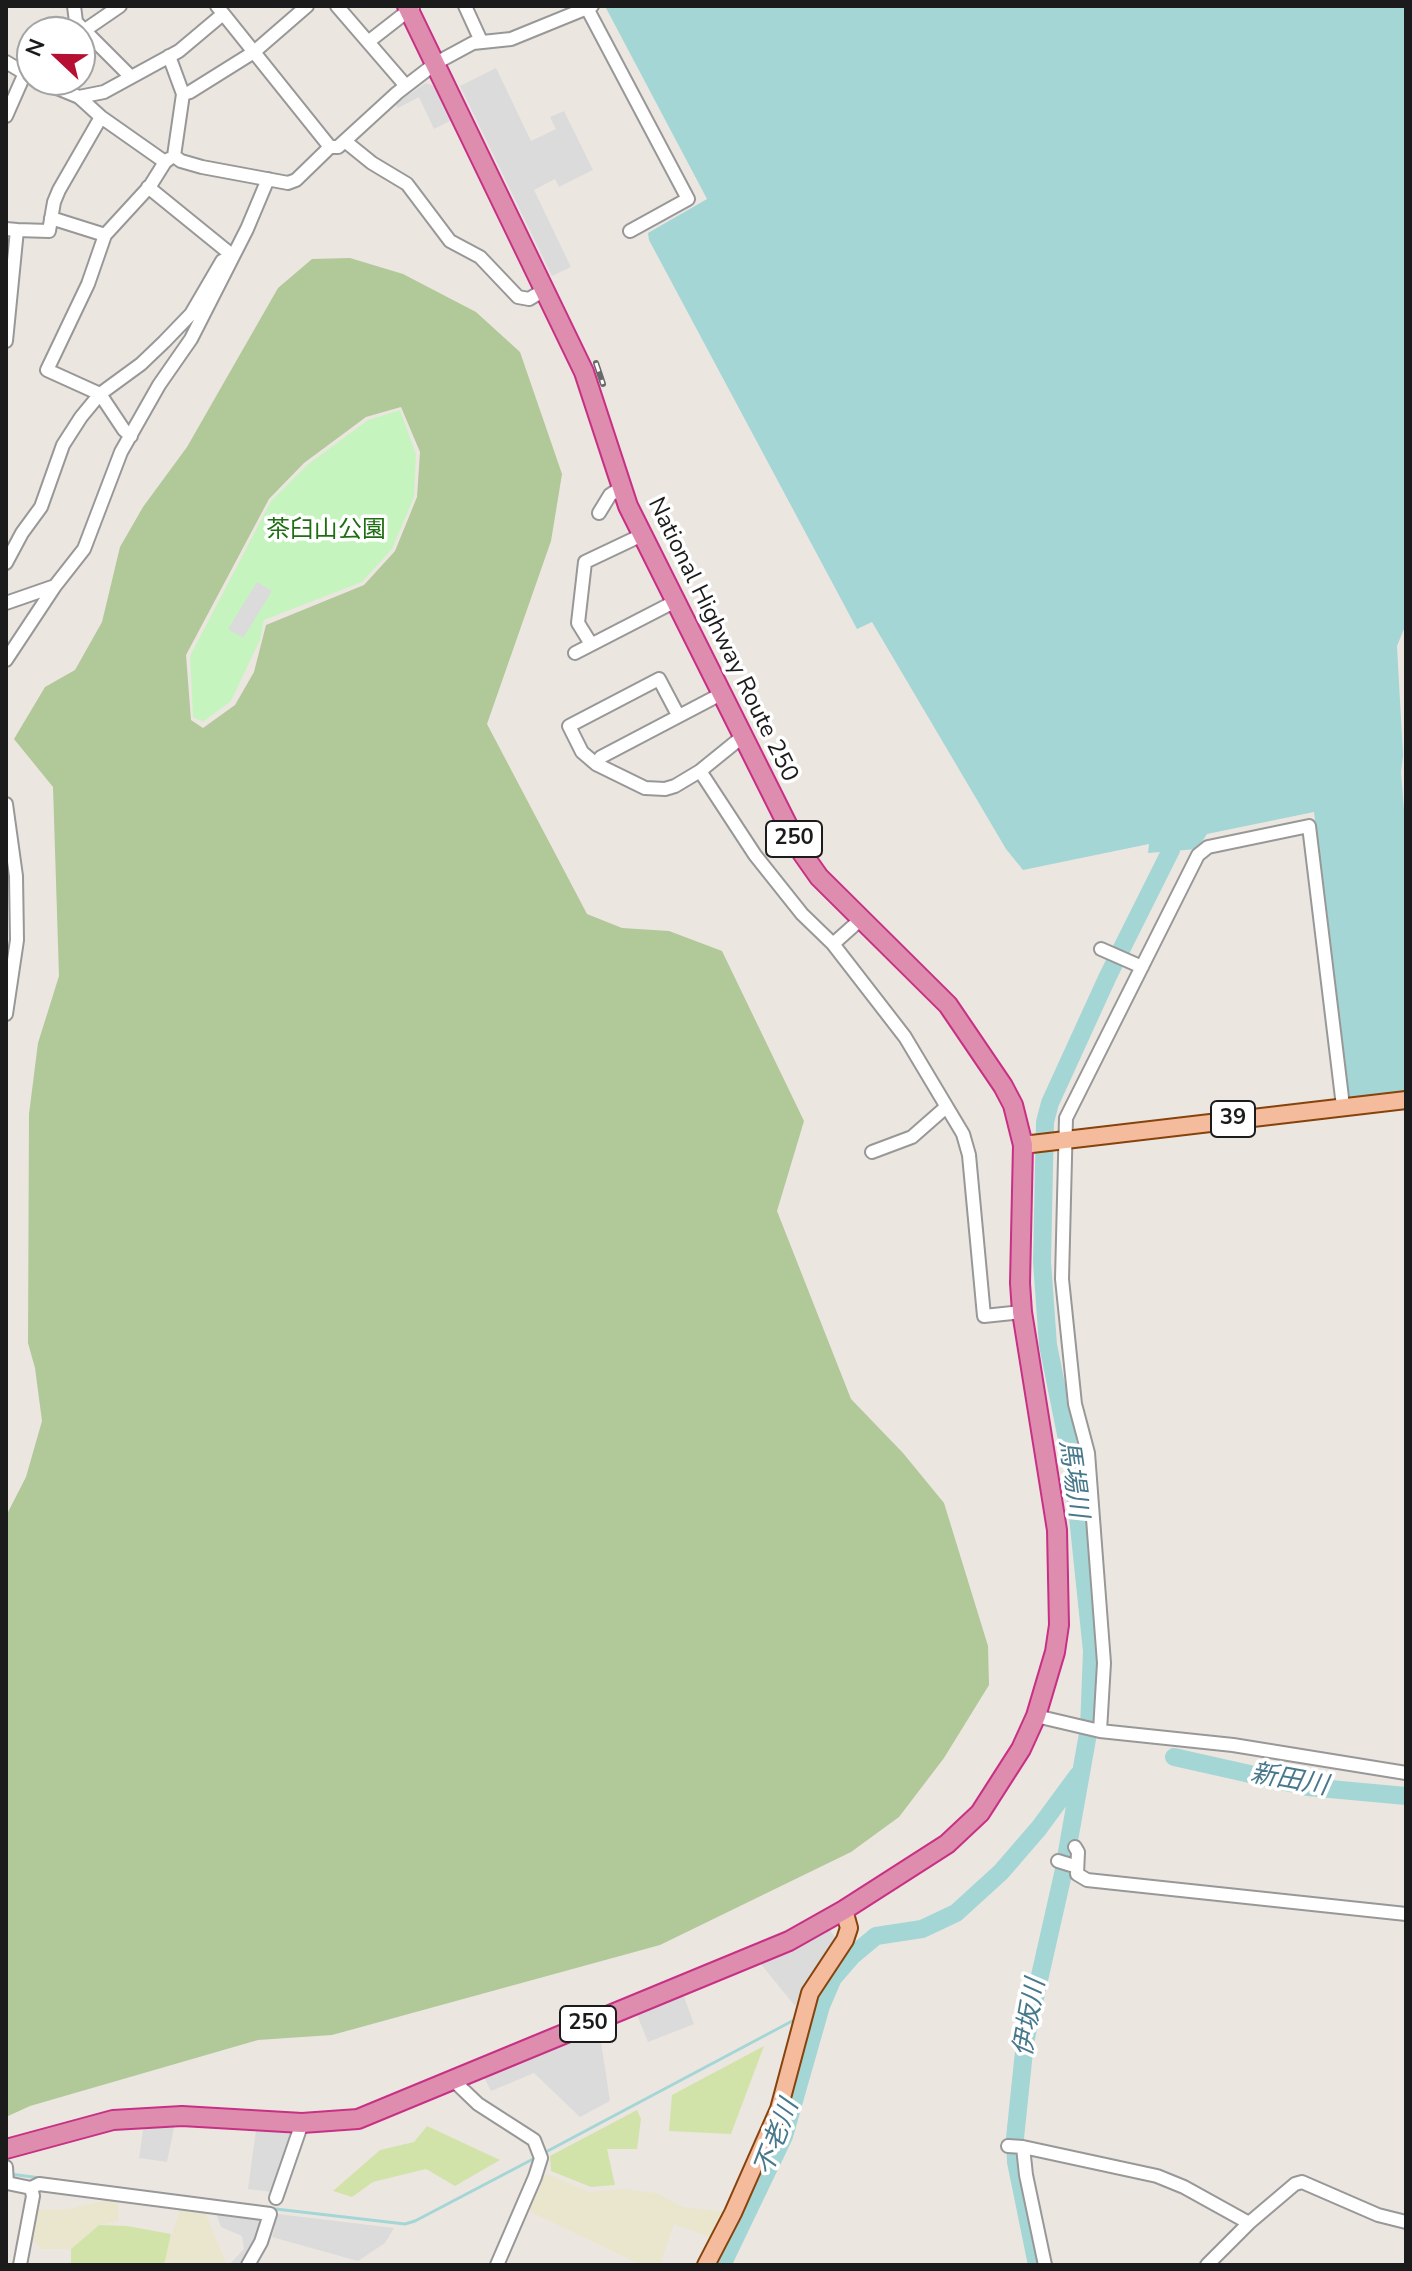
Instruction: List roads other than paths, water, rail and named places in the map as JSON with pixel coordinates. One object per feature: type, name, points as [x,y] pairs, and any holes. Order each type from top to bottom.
[{"type":"highway","name":"National Highway Route 250","points":[[6,2149],[113,2120],[182,2116],[302,2123],[358,2119],[789,1941],[947,1844],[980,1813],[1007,1772],[1036,1716],[1055,1652],[1060,1575],[1053,1494],[1035,1405],[1020,1283],[1027,1144],[1013,1105],[948,1005],[860,920],[819,877],[800,850],[642,535],[622,487],[584,372],[410,7]]},
{"type":"main road","name":"39","points":[[1027,1144],[1406,1100]]},
{"type":"main road","points":[[706,2265],[733,2213],[779,2109],[803,2017],[817,1980],[845,1940],[849,1928],[844,1910]]},
{"type":"street","points":[[96,22],[120,6]]},
{"type":"street","points":[[183,94],[254,52],[307,6]]},
{"type":"street","points":[[337,6],[406,86]]},
{"type":"street","points":[[465,6],[481,41]]},
{"type":"street","points":[[368,42],[410,7]]},
{"type":"street","points":[[79,97],[101,117],[169,159],[288,183],[296,180],[330,147],[346,142],[406,86],[436,63],[473,43],[511,39],[590,8],[688,199],[630,231]]},
{"type":"street","points":[[79,97],[104,92],[169,56],[220,10],[330,147]]},
{"type":"street","points":[[96,41],[131,77]]},
{"type":"street","points":[[131,436],[100,394],[47,370],[88,284],[105,235],[169,159],[183,94],[169,56]]},
{"type":"street","points":[[6,116],[17,96]]},
{"type":"street","points":[[6,341],[11,230],[49,231],[59,190],[101,117]]},
{"type":"street","points":[[346,142],[372,163],[407,184],[450,241],[480,257],[518,297],[529,299],[546,289]]},
{"type":"street","points":[[6,660],[55,586],[84,549],[121,452],[159,385],[191,339],[268,179]]},
{"type":"street","points":[[148,187],[233,256]]},
{"type":"street","points":[[51,218],[105,235]]},
{"type":"street","points":[[6,563],[41,507],[63,445],[100,394],[131,372],[191,314],[222,261],[233,256]]},
{"type":"street","points":[[599,513],[610,495],[622,487]]},
{"type":"street","points":[[591,644],[578,623],[585,562],[642,535]]},
{"type":"street","points":[[6,603],[55,586]]},
{"type":"street","points":[[575,653],[674,602]]},
{"type":"street","points":[[678,715],[659,679],[569,726],[582,752],[596,764],[645,788],[665,789],[700,771],[742,737]]},
{"type":"street","points":[[596,764],[601,757],[721,694]]},
{"type":"street","points":[[700,771],[755,855],[802,914],[833,944],[905,1037],[963,1134],[969,1155],[984,1316],[1022,1312]]},
{"type":"street","points":[[6,804],[16,876],[17,924],[6,1014]]},
{"type":"street","points":[[1097,1730],[1104,1663],[1088,1453],[1075,1404],[1062,1279],[1062,1140],[1066,1118],[1140,966],[1198,855],[1208,847],[1309,826],[1343,1106]]},
{"type":"street","points":[[833,944],[860,920]]},
{"type":"street","points":[[1101,949],[1140,966]]},
{"type":"street","points":[[872,1152],[912,1137],[945,1108]]},
{"type":"street","points":[[1036,1716],[1097,1730],[1233,1745],[1406,1773]]},
{"type":"street","points":[[1075,1847],[1078,1852],[1077,1874],[1087,1880],[1406,1914]]},
{"type":"street","points":[[453,2080],[478,2104],[534,2140],[539,2155],[535,2177],[497,2265]]},
{"type":"street","points":[[276,2198],[302,2123]]},
{"type":"street","points":[[1045,2265],[1026,2175],[1015,2146],[1157,2176],[1184,2187],[1249,2223]]},
{"type":"street","points":[[6,2167],[7,2183],[31,2188],[39,2184],[270,2214],[261,2242],[248,2265]]},
{"type":"street","points":[[1207,2265],[1249,2223],[1295,2184],[1302,2182],[1378,2215],[1406,2222]]},
{"type":"street","points":[[20,2265],[33,2196],[31,2188]]},
{"type":"water","points":[[1406,6],[1406,624],[1397,646],[1406,836],[1406,1092],[1346,1101],[1314,812],[1207,834],[1197,849],[1148,853],[1149,844],[1023,870],[1006,849],[872,622],[857,629],[649,240],[648,233],[707,199],[606,8]]},
{"type":"waterway","name":"馬場川","points":[[1037,2265],[1016,2162],[1015,2138],[1025,2042],[1063,1874],[1089,1728],[1092,1651],[1073,1469],[1048,1345],[1042,1262],[1045,1122],[1050,1103],[1108,976],[1171,850]]},
{"type":"waterway","name":"新田川","points":[[1174,1757],[1308,1787],[1406,1796]]},
{"type":"waterway","name":"馬場川","points":[[722,2265],[784,2136],[821,2006],[833,1978],[852,1956],[876,1936],[922,1929],[956,1913],[1001,1872],[1039,1828],[1078,1775]]},
{"type":"waterway","name":"不老川","points":[[814,2010],[821,2006]]},
{"type":"waterway","points":[[542,2154],[796,2019]]},
{"type":"waterway","points":[[267,2208],[405,2224],[535,2158]]},
{"type":"waterway","points":[[10,2174],[125,2189]]},
{"type":"railway","points":[[596,363],[603,384]]},
{"type":"park label","name":"茶臼山公園","points":[[326,531]]},
{"type":"water label","name":"伊坂川","points":[[1031,2018]]}]
